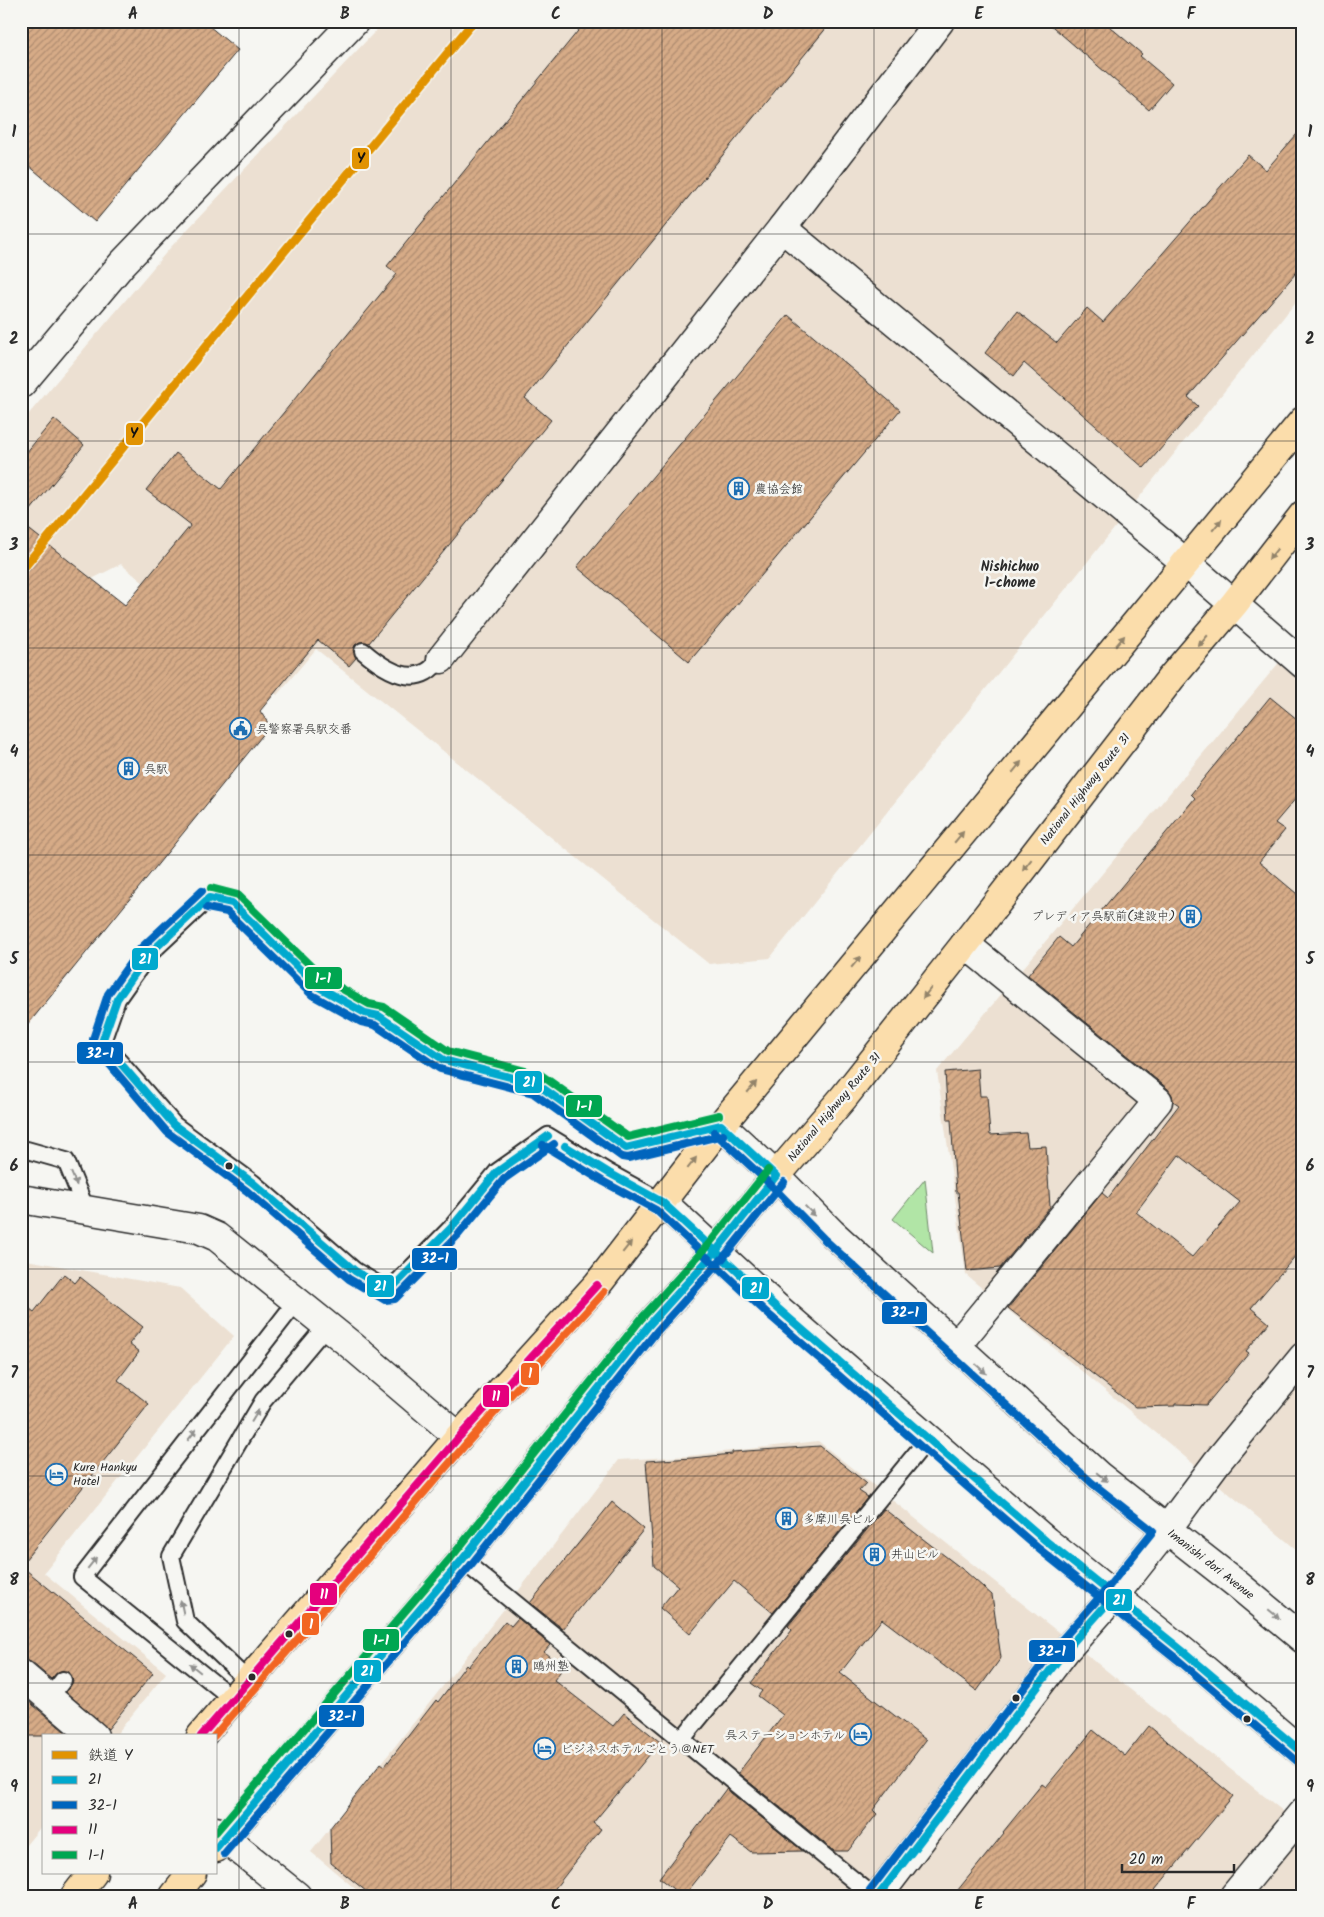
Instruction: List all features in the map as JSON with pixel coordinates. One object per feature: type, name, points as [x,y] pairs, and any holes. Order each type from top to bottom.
[{"type":"highway","points":[[203,1734],[460,1437],[597,1285],[721,1125],[1303,421]]},
{"type":"highway","name":"National Highway Route 31","points":[[219,1839],[462,1560],[649,1325],[716,1251],[776,1176],[844,1097],[1171,678],[1234,604],[1303,515]]},
{"type":"highway","points":[[75,1896],[92,1874]]},
{"type":"highway","points":[[174,1896],[191,1874]]},
{"type":"street","points":[[21,384],[122,264],[355,21]]},
{"type":"street","points":[[441,659],[782,228],[940,21]]},
{"type":"street","points":[[782,228],[1186,563],[1277,644],[1303,664]]},
{"type":"street","points":[[956,1346],[1158,1101],[965,944]]},
{"type":"street","name":"Imanishi dori Avenue","points":[[721,1125],[776,1176],[832,1233],[1099,1476],[1238,1585],[1303,1639]]},
{"type":"street","points":[[21,1199],[199,1229],[217,1237],[460,1437]]},
{"type":"street","points":[[662,1202],[775,1306],[1046,1541],[1184,1652],[1303,1753]]},
{"type":"street","points":[[878,1896],[1065,1651],[1114,1596],[1217,1462],[1303,1357]]},
{"type":"street","points":[[21,1674],[56,1689],[92,1734]]},
{"type":"street","points":[[1234,1896],[1303,1812]]},
{"type":"street","points":[[219,1839],[296,1896]]},
{"type":"lane","points":[[363,651],[384,668],[400,674],[414,675],[426,673],[441,659]]},
{"type":"lane","points":[[662,1202],[609,1174],[548,1136],[497,1172],[451,1228],[390,1291],[355,1271],[253,1183],[174,1124],[102,1042],[117,999],[148,955],[209,898],[232,903],[317,986],[365,1013],[379,1016],[444,1060],[537,1084],[626,1148],[721,1125]]},
{"type":"lane","points":[[21,1153],[27,1150],[66,1161],[86,1210]]},
{"type":"lane","points":[[240,1690],[82,1577],[296,1302]]},
{"type":"lane","points":[[240,1690],[185,1621],[171,1556],[263,1402],[326,1326]]},
{"type":"lane","points":[[682,1740],[928,1439]]},
{"type":"lane","points":[[462,1560],[873,1896]]},
{"type":"shaded area","points":[[385,21],[1303,21],[1303,293],[770,958],[709,964],[316,649],[277,695],[121,564],[92,579],[21,666],[21,423],[170,248]]},
{"type":"shaded area","points":[[1303,634],[1303,1555],[966,1275],[937,1071]]},
{"type":"shaded area","points":[[21,1259],[180,1288],[234,1336],[44,1573],[166,1673],[117,1734],[42,1734],[42,1825],[21,1851]]},
{"type":"shaded area","points":[[818,1441],[1303,1827],[1303,1896],[364,1896],[311,1852],[516,1594],[619,1460],[688,1456]]},
{"type":"green space","points":[[925,1179],[933,1253],[893,1219]]},
{"type":"building","points":[[21,21],[203,21],[238,50],[95,222],[21,159]]},
{"type":"building","points":[[586,21],[832,21],[525,398],[551,420],[369,643],[360,642],[355,645],[353,650],[356,658],[349,666],[318,640],[260,711],[270,726],[21,1033],[21,523],[125,605],[191,525],[146,490],[176,453],[221,489],[397,274],[387,266]]},
{"type":"building","points":[[1046,21],[1103,21],[1142,54],[1140,56],[1172,83],[1149,110]]},
{"type":"building","points":[[1303,127],[1303,265],[1188,397],[1198,406],[1144,468],[1024,363],[1014,376],[985,353],[1017,311],[1057,343],[1087,308],[1103,322],[1248,155],[1266,170]]},
{"type":"building","name":"農協会館","points":[[788,315],[900,410],[689,662],[577,567]]},
{"type":"building","points":[[54,419],[84,445],[21,522],[21,459]]},
{"type":"building","points":[[1270,697],[1303,724],[1303,790],[1275,823],[1285,830],[1259,862],[1303,899],[1303,1247],[1251,1308],[1269,1323],[1246,1351],[1249,1353],[1206,1405],[1175,1404],[1175,1406],[1135,1407],[1008,1308],[1102,1193],[1108,1198],[1179,1105],[1173,1101],[1168,1089],[1028,975],[1059,937],[1071,947],[1195,798],[1191,794]],"holes":[[[1179,1155],[1240,1202],[1192,1257],[1136,1212]]]},
{"type":"building","points":[[978,1069],[980,1096],[987,1096],[990,1135],[1026,1133],[1028,1147],[1046,1146],[1050,1207],[1000,1268],[967,1271],[958,1192],[956,1192],[951,1120],[948,1120],[945,1072]]},
{"type":"building","name":"Kure Hankyu Hotel","points":[[64,1274],[75,1283],[80,1277],[143,1327],[129,1344],[139,1352],[118,1380],[149,1404],[21,1565],[21,1302],[34,1312]]},
{"type":"building","points":[[820,1446],[866,1483],[859,1491],[868,1497],[773,1613],[734,1581],[690,1634],[660,1608],[678,1586],[654,1566],[646,1461],[732,1454],[732,1452]]},
{"type":"building","points":[[612,1502],[644,1529],[563,1629],[530,1603]]},
{"type":"building","points":[[884,1509],[966,1572],[992,1595],[1001,1658],[977,1691],[882,1619],[840,1673],[926,1740],[873,1810],[877,1814],[848,1851],[834,1851],[738,1773],[783,1715],[758,1696],[762,1691],[751,1683],[792,1630],[788,1626]]},
{"type":"building","points":[[21,1566],[153,1673],[108,1729],[66,1692],[73,1682],[69,1672],[60,1671],[51,1679],[31,1662],[21,1659]]},
{"type":"building","points":[[518,1618],[550,1645],[544,1652],[563,1668],[554,1680],[613,1726],[624,1713],[660,1742],[593,1823],[601,1829],[549,1896],[372,1896],[331,1863],[330,1828],[381,1763],[385,1766],[436,1700],[438,1702],[466,1665],[468,1667],[505,1621],[511,1626]]},
{"type":"building","points":[[21,1695],[68,1734],[42,1734],[42,1736],[21,1736]]},
{"type":"building","points":[[1149,1726],[1233,1796],[1150,1896],[953,1896],[1042,1784],[1046,1787],[1093,1730],[1125,1756]]},
{"type":"building","points":[[726,1789],[803,1851],[751,1852],[731,1837],[684,1896],[682,1896],[659,1878]]},
{"type":"rail line","name":"Y","points":[[21,571],[474,21]]},
{"type":"transit line","name":"1-1","points":[[211,888],[238,895],[323,978],[369,1004],[384,1007],[448,1051],[541,1075],[628,1137],[719,1115]]},
{"type":"transit line","name":"32-1","points":[[202,891],[140,949],[108,994],[93,1039],[93,1045],[167,1132],[247,1191],[349,1279],[385,1300],[395,1299],[458,1235],[504,1179],[554,1144]]},
{"type":"transit line","name":"21","points":[[218,1846],[462,1560],[649,1325],[716,1251],[776,1176],[721,1125],[626,1148],[537,1084],[444,1060],[379,1016],[365,1013],[317,986],[232,903],[209,898],[148,955],[117,999],[102,1042],[174,1125],[253,1183],[355,1271],[389,1291],[451,1228],[497,1172],[548,1136]]},
{"type":"transit line","name":"32-1","points":[[207,908],[227,912],[312,995],[361,1022],[375,1025],[440,1069],[533,1093],[622,1157],[628,1158],[723,1135]]},
{"type":"transit line","name":"32-1","points":[[714,1132],[769,1183],[825,1240],[1092,1483],[1153,1531],[1106,1590],[1057,1645],[870,1890]]},
{"type":"transit line","name":"32-1","points":[[543,1145],[604,1182],[656,1210],[768,1314],[1039,1549],[1178,1660],[1297,1761]]},
{"type":"transit line","name":"21","points":[[565,1146],[662,1202],[775,1306],[1046,1541],[1184,1652],[1303,1753]]},
{"type":"transit line","name":"1-1","points":[[218,1830],[454,1554],[641,1319],[708,1245],[768,1170]]},
{"type":"transit line","name":"32-1","points":[[224,1854],[470,1566],[657,1331],[723,1258],[784,1182]]},
{"type":"transit line","name":"11","points":[[203,1734],[459,1437],[597,1285]]},
{"type":"transit line","name":"1","points":[[216,1734],[466,1444],[604,1292]]},
{"type":"transit line","name":"21","points":[[878,1896],[1065,1651],[1114,1596]]},
{"type":"place","name":"農協会館","points":[[739,489]]},
{"type":"place","name":"呉警察署呉駅交番","points":[[240,729]]},
{"type":"place","name":"呉駅","points":[[128,769]]},
{"type":"place","name":"プレディア呉駅前(建設中)","points":[[1191,916]]},
{"type":"place","name":"Kure Hankyu Hotel","points":[[57,1474]]},
{"type":"place","name":"多摩川呉ビル","points":[[787,1519]]},
{"type":"place","name":"井山ビル","points":[[875,1554]]},
{"type":"place","name":"鴎州塾","points":[[517,1666]]},
{"type":"place","name":"呉ステーションホテル","points":[[861,1735]]},
{"type":"place","name":"ビジネスホテルごとう＠NET","points":[[545,1749]]},
{"type":"district","name":"Nishichuo 1-chome","points":[[1010,574]]}]
